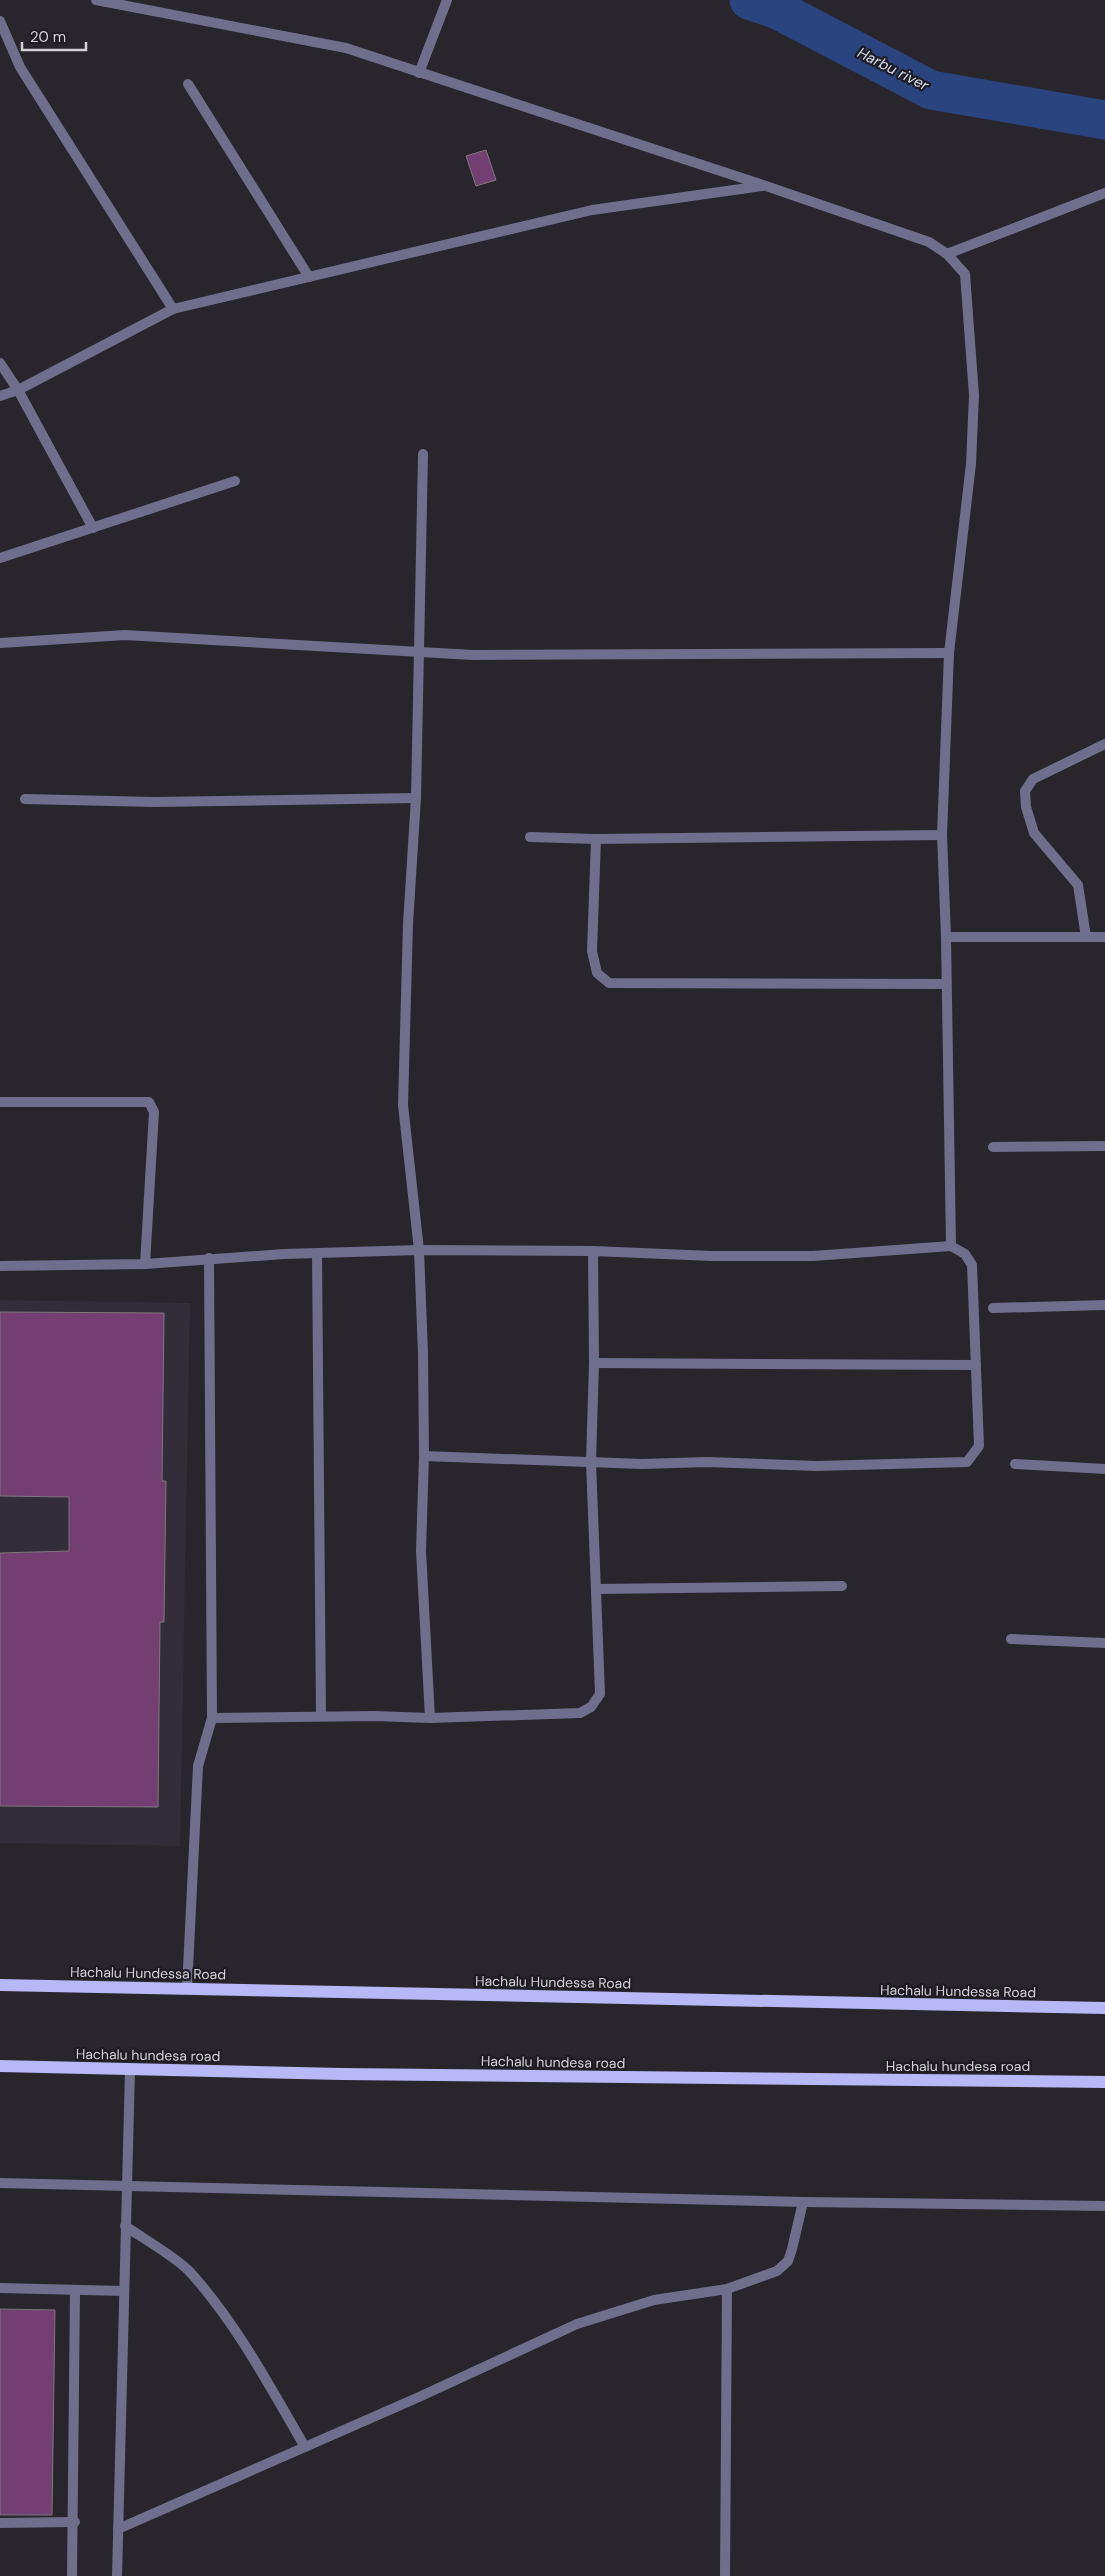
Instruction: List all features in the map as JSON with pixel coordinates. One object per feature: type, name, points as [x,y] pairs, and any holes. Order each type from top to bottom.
[{"type":"main road","name":"Hachalu Hundessa Road","points":[[0,1985],[1105,2008]]},
{"type":"main road","name":"Hachalu hundesa road","points":[[0,2066],[130,2070],[1105,2082]]},
{"type":"street","points":[[96,0],[346,48],[766,186],[929,242],[947,254],[965,274],[974,396],[971,464],[949,653],[942,835],[946,937],[951,1246]]},
{"type":"street","points":[[419,72],[447,0]]},
{"type":"street","points":[[0,21],[20,67],[173,309]]},
{"type":"street","points":[[188,84],[309,277]]},
{"type":"street","points":[[0,396],[18,390],[173,309],[592,210],[766,186]]},
{"type":"street","points":[[947,254],[1105,193]]},
{"type":"street","points":[[0,363],[18,390],[93,528]]},
{"type":"street","points":[[423,454],[416,798],[408,924],[403,1105],[419,1250],[424,1456],[421,1551],[430,1718]]},
{"type":"street","points":[[0,558],[236,481]]},
{"type":"street","points":[[0,643],[125,634],[474,655],[949,653]]},
{"type":"street","points":[[1086,937],[1078,885],[1034,833],[1026,807],[1025,791],[1033,779],[1105,744]]},
{"type":"street","points":[[25,799],[154,802],[416,798]]},
{"type":"street","points":[[530,837],[942,835]]},
{"type":"street","points":[[596,838],[592,951],[597,973],[609,983],[946,984]]},
{"type":"street","points":[[946,937],[1105,937]]},
{"type":"street","points":[[0,1102],[148,1102],[154,1112],[146,1264]]},
{"type":"street","points":[[993,1148],[1105,1146]]},
{"type":"street","points":[[0,1266],[146,1264],[208,1258],[419,1250],[593,1250],[712,1256],[813,1256],[951,1246],[964,1254],[972,1265],[979,1446],[967,1462],[816,1466],[707,1462],[642,1464],[424,1456]]},
{"type":"street","points":[[212,1718],[321,1716],[430,1718],[580,1713],[591,1707],[600,1694],[591,1462],[594,1363],[593,1250]]},
{"type":"street","points":[[317,1253],[321,1716]]},
{"type":"street","points":[[187,1989],[198,1766],[212,1718],[208,1258]]},
{"type":"street","points":[[993,1308],[1105,1306]]},
{"type":"street","points":[[594,1363],[976,1365]]},
{"type":"street","points":[[1015,1464],[1105,1469]]},
{"type":"street","points":[[596,1589],[842,1586]]},
{"type":"street","points":[[1011,1639],[1105,1643]]},
{"type":"street","points":[[117,2576],[130,2070]]},
{"type":"street","points":[[0,2183],[803,2202],[1105,2206]]},
{"type":"street","points":[[118,2530],[577,2324],[654,2300],[727,2290],[783,2267],[792,2249],[803,2202]]},
{"type":"street","points":[[125,2226],[189,2271],[223,2314],[254,2360],[305,2447]]},
{"type":"street","points":[[0,2288],[124,2291]]},
{"type":"street","points":[[72,2576],[75,2290]]},
{"type":"street","points":[[725,2576],[727,2290]]},
{"type":"street","points":[[0,2523],[74,2522]]},
{"type":"shaded area","points":[[0,1300],[190,1303],[180,1846],[0,1843]]},
{"type":"building","points":[[486,150],[496,180],[476,186],[466,156]]},
{"type":"building","points":[[0,1312],[164,1313],[162,1481],[166,1481],[164,1622],[160,1622],[158,1807],[0,1806],[0,1553],[69,1551],[69,1497],[0,1496]]},
{"type":"building","points":[[0,2309],[55,2310],[52,2515],[0,2515]]},
{"type":"waterway","name":"Harbu river","points":[[749,0],[778,10],[931,90],[1105,120]]}]
